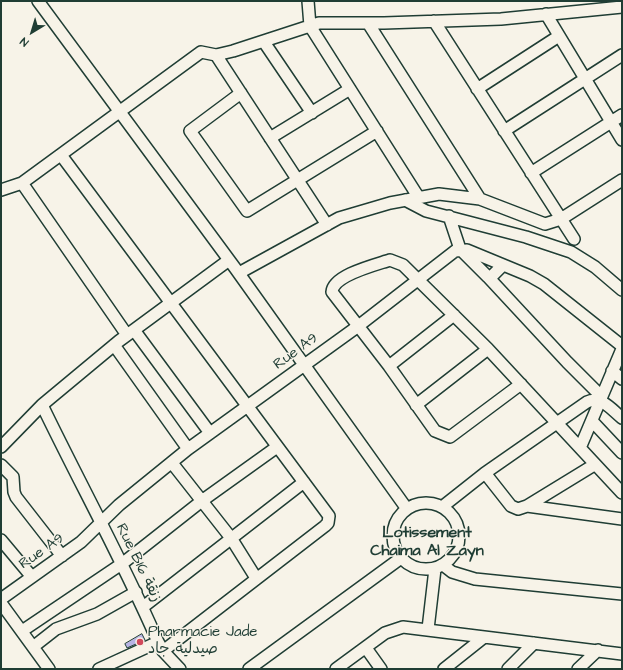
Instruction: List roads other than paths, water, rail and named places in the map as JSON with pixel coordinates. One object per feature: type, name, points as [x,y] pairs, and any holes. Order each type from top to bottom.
[{"type":"street","points":[[38,1],[229,260],[303,366],[407,509]]},
{"type":"street","points":[[308,1],[310,26],[419,198]]},
{"type":"street","points":[[1,190],[22,183],[201,52],[216,55],[264,42],[319,23],[501,19],[622,7]]},
{"type":"street","points":[[546,14],[622,140]]},
{"type":"street","points":[[434,21],[574,239]]},
{"type":"street","points":[[368,23],[480,199]]},
{"type":"street","points":[[477,89],[559,36]]},
{"type":"street","points":[[264,42],[312,113]]},
{"type":"street","points":[[216,55],[327,225]]},
{"type":"street","points":[[504,131],[622,55]]},
{"type":"street","points":[[270,138],[350,89]]},
{"type":"street","points":[[241,93],[190,131],[247,211],[377,131]]},
{"type":"street","points":[[531,173],[622,115]]},
{"type":"street","points":[[61,155],[170,304],[248,406],[277,447],[328,512],[328,523],[256,578],[160,646],[99,669]]},
{"type":"street","points":[[238,273],[339,218],[390,203],[439,194],[480,199],[544,224],[561,219],[622,180]]},
{"type":"street","points":[[22,183],[130,333],[210,433]]},
{"type":"street","points":[[405,200],[426,211],[450,216],[526,237],[571,252],[595,267],[622,290]]},
{"type":"street","points":[[450,216],[460,249],[489,278],[600,398],[622,418]]},
{"type":"street","points":[[460,249],[467,250],[544,284],[622,346]]},
{"type":"street","name":"Rue A9","points":[[1,599],[90,535],[119,505],[188,449],[419,281],[446,257],[460,249]]},
{"type":"street","points":[[1,447],[42,405],[114,345],[229,260]]},
{"type":"street","points":[[521,384],[450,437],[435,431],[389,366],[357,327],[332,292],[334,284],[337,281],[390,260],[403,266],[488,349],[558,422],[594,465],[622,493]]},
{"type":"street","points":[[489,278],[503,265]]},
{"type":"street","points":[[389,366],[454,315]]},
{"type":"street","points":[[114,345],[188,449]]},
{"type":"street","points":[[416,405],[488,349]]},
{"type":"street","points":[[580,448],[622,349]]},
{"type":"street","points":[[612,372],[622,379]]},
{"type":"street","points":[[442,507],[485,473],[558,422],[587,402],[600,398]]},
{"type":"street","name":"Rue B16 زنقة","points":[[42,405],[72,467],[123,563],[160,646],[175,668]]},
{"type":"street","points":[[592,421],[622,453]]},
{"type":"street","points":[[22,631],[123,563],[203,500],[277,447]]},
{"type":"street","points":[[172,463],[203,500],[231,538],[256,578]]},
{"type":"street","points":[[1,465],[13,477],[14,492],[16,497],[62,556]]},
{"type":"street","points":[[485,473],[511,506],[518,509],[527,506],[594,465]]},
{"type":"street","points":[[143,607],[304,482]]},
{"type":"street","points":[[428,629],[439,567],[456,551],[459,541],[459,531],[456,521],[442,507],[424,503],[407,509],[396,522],[392,538],[395,549],[401,558],[416,568],[439,567],[476,580],[622,594]]},
{"type":"street","points":[[527,506],[622,519]]},
{"type":"street","points":[[1,540],[32,577]]},
{"type":"street","points":[[249,669],[401,558]]},
{"type":"street","points":[[33,647],[56,629],[70,622],[97,614],[136,592]]},
{"type":"street","points":[[1,602],[49,669]]},
{"type":"street","points":[[336,669],[391,630],[403,627],[622,654]]},
{"type":"street","points":[[444,669],[483,638]]},
{"type":"street","points":[[508,669],[534,643]]},
{"type":"street","points":[[366,648],[381,669]]},
{"type":"street","points":[[578,669],[598,650]]},
{"type":"place","name":"Pharmacie Jade صيدلية جاد","points":[[140,642]]},
{"type":"district","name":"Lotissement Chaima Al Zayn","points":[[427,543]]}]
